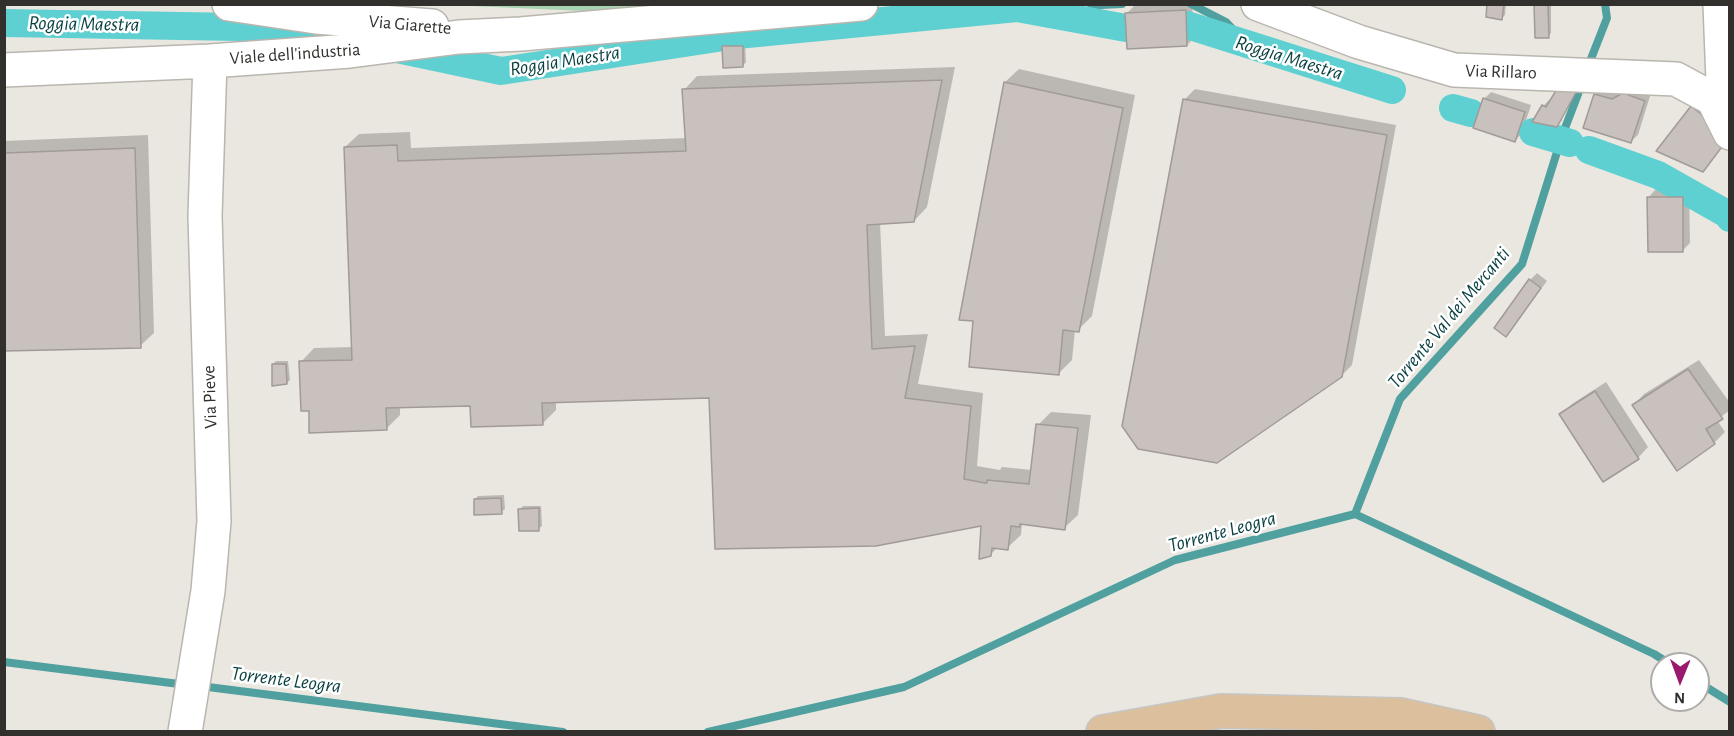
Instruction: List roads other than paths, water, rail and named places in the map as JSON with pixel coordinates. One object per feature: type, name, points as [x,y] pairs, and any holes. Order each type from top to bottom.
[{"type":"main road","points":[[1102,732],[1221,711],[1401,715],[1478,732]]},
{"type":"street","name":"Via Giarette","points":[[229,4],[316,17],[521,34]]},
{"type":"street","name":"Viale dell'industria","points":[[4,70],[210,61],[350,51],[459,37],[521,34],[861,4]]},
{"type":"street","name":"Via Rillaro","points":[[1258,4],[1359,42],[1454,70],[1676,79],[1713,99]]},
{"type":"street","points":[[1720,4],[1723,82],[1713,99],[1730,133]]},
{"type":"street","name":"Via Pieve","points":[[186,725],[208,591],[214,521],[205,216],[210,61]]},
{"type":"waterway","points":[[1071,18],[1101,5],[1122,4]]},
{"type":"waterway","points":[[1191,4],[1226,22],[1248,45]]},
{"type":"waterway","name":"Torrente Val dei Mercanti","points":[[1587,69],[1607,18],[1605,4]]},
{"type":"waterway","name":"Roggia Maestra","points":[[4,23],[298,28],[501,71],[737,35],[1017,8],[1126,28]]},
{"type":"waterway","name":"Roggia Maestra","points":[[1187,25],[1392,90]]},
{"type":"waterway","name":"Torrente Val dei Mercanti","points":[[1355,514],[1400,399],[1522,264],[1562,136],[1583,81]]},
{"type":"waterway","name":"Roggia Maestra","points":[[1453,108],[1471,113]]},
{"type":"waterway","name":"Roggia Maestra","points":[[1533,132],[1570,143]]},
{"type":"waterway","name":"Roggia Maestra","points":[[1589,150],[1658,175],[1727,214],[1730,218]]},
{"type":"waterway","name":"Torrente Leogra","points":[[708,732],[904,687],[1175,560],[1355,514],[1650,652]]},
{"type":"waterway","name":"Torrente Leogra","points":[[4,662],[187,685]]},
{"type":"waterway","name":"Torrente Leogra","points":[[200,686],[563,732]]},
{"type":"waterway","name":"Torrente Leogra","points":[[1710,690],[1730,702]]}]
